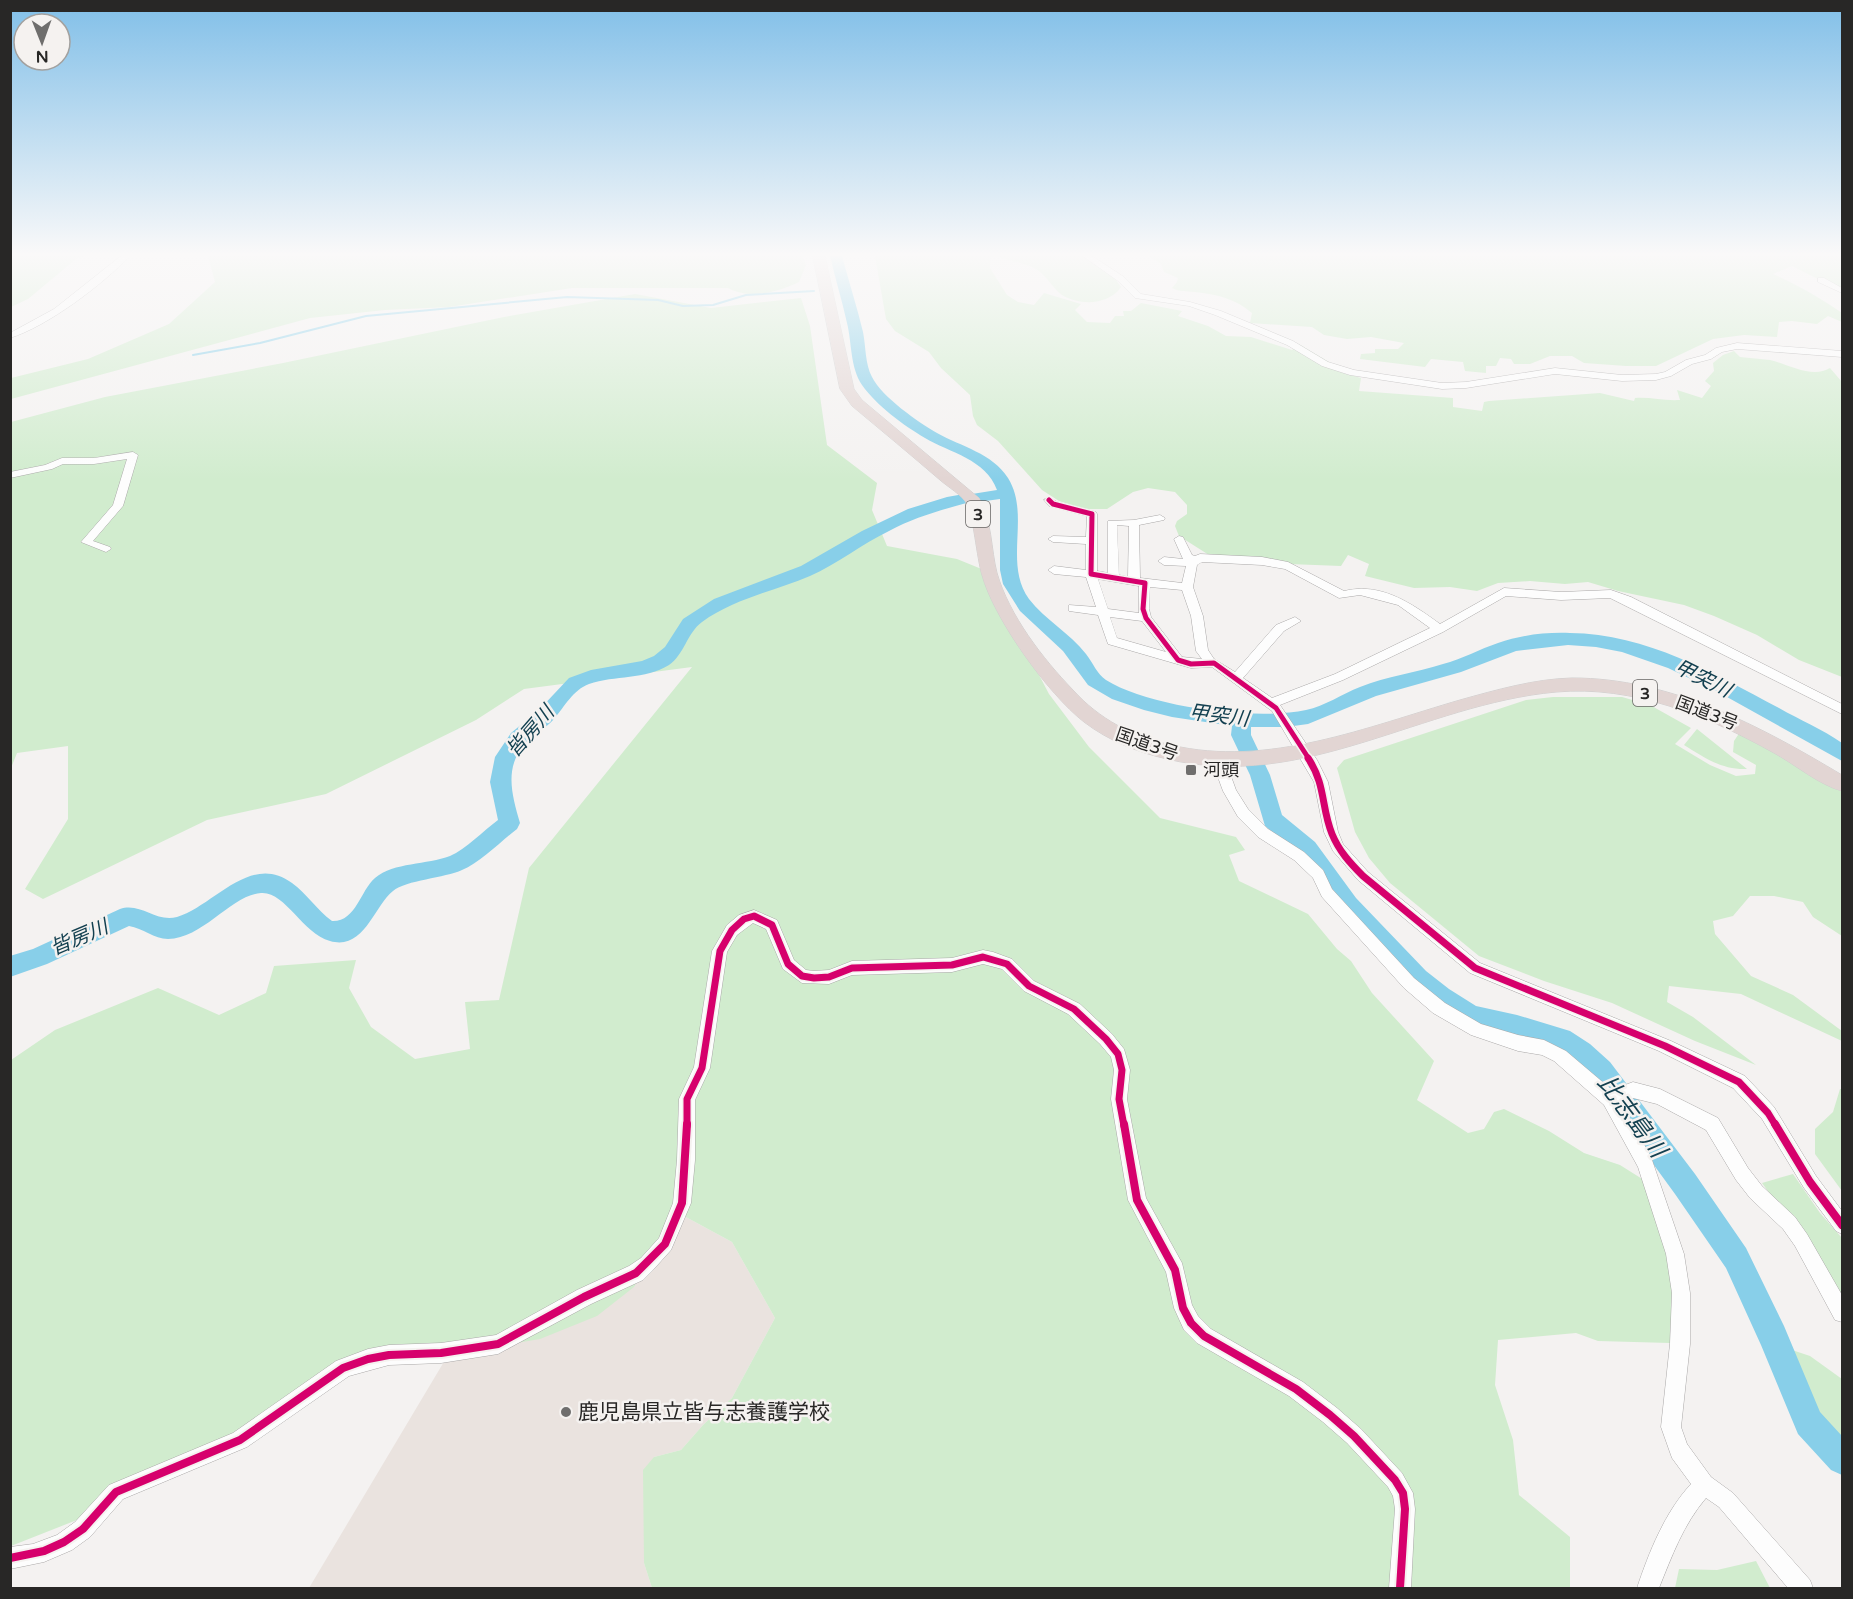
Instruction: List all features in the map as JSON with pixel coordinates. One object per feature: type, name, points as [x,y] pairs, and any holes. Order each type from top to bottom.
[{"type":"highway","name":"国道3号","points":[[834,331],[844,379],[851,396],[896,437],[974,501],[987,567],[1000,602],[1058,687],[1093,721],[1131,741],[1163,752],[1219,761],[1267,758],[1300,746],[1326,747],[1513,692],[1583,684],[1653,694],[1702,709],[1754,731],[1842,784]]},
{"type":"street","points":[[1260,331],[1290,343],[1325,364],[1353,373],[1443,386],[1466,385],[1563,371],[1611,377],[1656,377],[1708,357],[1719,350],[1737,346],[1842,354]]},
{"type":"street","points":[[10,475],[63,461],[94,461],[133,455],[118,506],[86,542],[106,549]]},
{"type":"street","points":[[1049,500],[1053,504],[1092,514],[1091,574],[1112,641],[1191,664],[1214,663],[1273,706],[1321,782],[1331,832],[1338,847],[1363,876],[1475,968],[1665,1046],[1739,1082],[1768,1113],[1804,1173],[1842,1225]]},
{"type":"street","points":[[111,515],[122,523]]},
{"type":"street","points":[[1114,578],[1115,523],[1134,523],[1154,515]]},
{"type":"street","points":[[1134,523],[1143,609],[1146,618],[1178,660]]},
{"type":"street","points":[[1053,539],[1092,541]]},
{"type":"street","points":[[1179,539],[1187,557],[1194,562]]},
{"type":"street","points":[[1164,561],[1194,562],[1200,558],[1218,557],[1288,566],[1343,594],[1360,591],[1402,602],[1439,629]]},
{"type":"street","points":[[1194,562],[1187,587],[1197,616],[1202,651],[1211,663]]},
{"type":"street","points":[[1054,570],[1187,587]]},
{"type":"street","points":[[1273,706],[1439,629],[1504,592],[1561,596],[1611,594],[1842,709]]},
{"type":"street","points":[[1074,608],[1146,618]]},
{"type":"street","points":[[1236,678],[1280,628],[1295,621]]},
{"type":"street","points":[[1219,761],[1230,791],[1243,813],[1263,833],[1299,856],[1318,874],[1327,893],[1409,983],[1438,1008],[1477,1030],[1518,1043],[1544,1048],[1560,1056],[1610,1099],[1646,1163],[1675,1254],[1682,1293],[1680,1344],[1671,1427],[1678,1451],[1704,1484],[1726,1500],[1802,1588]]},
{"type":"street","points":[[10,1558],[31,1557],[72,1537],[92,1520],[105,1501],[116,1492],[240,1440],[343,1368],[368,1359],[389,1355],[441,1353],[498,1344],[584,1297],[636,1273],[647,1264],[665,1244],[682,1203],[686,1160],[687,1099],[702,1068],[720,951],[732,930],[744,919],[754,916],[772,925],[788,964],[802,976],[829,977],[852,968],[952,965],[983,957],[993,958],[1007,964],[1029,986],[1074,1009],[1106,1039],[1118,1054],[1122,1070],[1119,1100],[1132,1162],[1137,1200],[1175,1270],[1183,1308],[1187,1316],[1204,1336],[1296,1389],[1330,1415],[1354,1436],[1395,1480],[1403,1493],[1405,1509],[1400,1588]]},
{"type":"street","points":[[1610,1099],[1633,1090],[1660,1097],[1712,1124],[1742,1174],[1756,1192],[1789,1223],[1801,1240],[1842,1313]]},
{"type":"street","points":[[1648,1588],[1676,1521],[1684,1507],[1704,1484]]},
{"type":"shaded area","name":"鹿児島県立皆与志養護学校","points":[[684,1216],[732,1242],[775,1318],[732,1398],[681,1450],[654,1457],[645,1521],[644,1563],[652,1588],[309,1588],[448,1355],[662,1241]]},
{"type":"green space","points":[[154,331],[263,331],[11,399],[11,378],[88,359]]},
{"type":"green space","points":[[439,331],[811,331],[827,445],[877,483],[872,510],[887,546],[957,559],[984,570],[1049,694],[1089,747],[1160,818],[1236,837],[1245,850],[1229,855],[1239,881],[1308,914],[1337,949],[1351,961],[1372,993],[1434,1061],[1417,1100],[1468,1133],[1484,1129],[1494,1112],[1504,1109],[1549,1131],[1584,1153],[1620,1165],[1647,1182],[1669,1262],[1673,1298],[1670,1343],[1598,1341],[1576,1333],[1498,1340],[1495,1385],[1513,1440],[1519,1495],[1570,1537],[1570,1588],[652,1588],[644,1563],[643,1470],[654,1457],[681,1450],[732,1398],[775,1318],[732,1242],[684,1216],[662,1241],[634,1287],[597,1316],[540,1339],[448,1355],[370,1362],[87,1516],[11,1546],[11,1060],[55,1030],[158,988],[219,1015],[266,993],[274,966],[356,960],[349,988],[371,1027],[415,1059],[470,1049],[465,1002],[499,1000],[529,868],[692,667],[524,689],[476,720],[326,794],[207,820],[43,899],[25,889],[68,819],[68,746],[17,753],[11,768],[11,422],[105,397]]},
{"type":"green space","points":[[895,331],[1216,331],[1226,336],[1251,337],[1292,350],[1299,344],[1351,375],[1361,378],[1359,391],[1453,398],[1453,407],[1482,411],[1484,402],[1489,401],[1600,393],[1634,401],[1635,398],[1680,400],[1677,390],[1702,398],[1711,386],[1705,381],[1714,371],[1713,363],[1723,355],[1734,351],[1740,357],[1770,360],[1800,370],[1816,372],[1830,368],[1842,382],[1842,677],[1799,660],[1757,635],[1714,616],[1684,605],[1588,582],[1498,583],[1477,591],[1450,587],[1414,588],[1365,576],[1369,564],[1348,555],[1341,566],[1289,564],[1209,555],[1179,536],[1175,526],[1177,521],[1187,514],[1187,505],[1175,492],[1148,488],[1133,492],[1107,509],[1084,509],[1059,501],[1042,490],[998,441],[977,425],[973,416],[970,395],[941,368],[929,352]]},
{"type":"green space","points":[[1317,331],[1778,331],[1777,337],[1744,335],[1713,339],[1656,366],[1584,363],[1572,356],[1550,356],[1530,364],[1514,364],[1511,359],[1500,358],[1496,366],[1486,366],[1486,373],[1465,371],[1463,362],[1431,359],[1425,367],[1360,359],[1361,354],[1375,353],[1375,349],[1398,349],[1404,343],[1371,337],[1347,339],[1324,335]]},
{"type":"green space","points":[[1553,697],[1622,697],[1650,705],[1691,728],[1675,744],[1710,765],[1736,776],[1755,774],[1756,765],[1733,752],[1734,741],[1740,732],[1842,791],[1842,936],[1813,917],[1803,902],[1774,896],[1750,896],[1733,916],[1713,921],[1715,934],[1751,976],[1793,995],[1842,1031],[1842,1041],[1741,994],[1669,986],[1667,1002],[1693,1017],[1756,1065],[1695,1041],[1612,1003],[1544,981],[1479,956],[1390,883],[1369,858],[1355,832],[1337,768],[1344,760],[1526,700]]},
{"type":"green space","points":[[1697,729],[1747,769],[1722,765],[1684,745]]},
{"type":"green space","points":[[1840,1089],[1842,1089],[1842,1191],[1815,1154],[1815,1129],[1833,1112]]},
{"type":"green space","points":[[1793,1174],[1820,1213],[1842,1238],[1842,1307],[1818,1260],[1762,1183]]},
{"type":"green space","points":[[1792,1350],[1810,1356],[1842,1379],[1842,1459],[1796,1412],[1777,1373],[1781,1353]]},
{"type":"green space","points":[[1756,1561],[1770,1588],[1675,1588],[1679,1569],[1717,1570]]},
{"type":"waterway","points":[[193,355],[260,343],[309,331]]},
{"type":"waterway","name":"甲突川","points":[[855,331],[861,366],[865,378],[874,390],[923,431],[988,465],[1002,481],[1006,493]]},
{"type":"waterway","name":"皆房川","points":[[978,497],[1006,493]]},
{"type":"waterway","name":"甲突川","points":[[1006,493],[1010,510],[1009,570],[1012,584],[1019,598],[1034,616],[1077,655],[1092,678],[1100,685],[1144,703],[1172,710],[1232,719],[1260,721],[1308,717],[1369,691],[1455,668],[1509,646],[1553,640],[1596,640],[1623,645],[1675,663],[1809,732],[1842,753]]},
{"type":"waterway","name":"皆房川","points":[[10,967],[39,957],[128,916],[168,929],[186,924],[235,893],[260,883],[273,884],[282,888],[315,922],[333,932],[342,931],[359,920],[377,892],[390,880],[457,863],[509,823],[501,782],[502,765],[508,750],[576,683],[591,677],[642,668],[661,661],[671,652],[694,619],[720,604],[807,570],[914,512],[964,499]]},
{"type":"waterway","name":"比志島川","points":[[1242,720],[1241,735],[1260,775],[1273,820],[1307,848],[1348,905],[1418,979],[1440,997],[1471,1016],[1561,1039],[1581,1052],[1601,1071],[1685,1184],[1736,1258],[1773,1337],[1809,1423],[1842,1459]]},
{"type":"cycle path","points":[[1049,500],[1053,504],[1092,514],[1091,574],[1145,583],[1143,609],[1146,618],[1178,660],[1191,664],[1214,663],[1276,708],[1321,782],[1331,832],[1338,847],[1363,876],[1475,968],[1665,1046],[1739,1082],[1768,1113],[1810,1182],[1842,1225]]},
{"type":"cycle path","points":[[10,1558],[33,1555],[64,1542],[83,1529],[116,1492],[240,1440],[343,1368],[368,1359],[389,1355],[441,1353],[498,1344],[584,1297],[636,1273],[647,1264],[665,1244],[682,1203],[686,1160],[687,1099],[702,1068],[720,951],[732,930],[744,919],[754,916],[772,925],[788,964],[802,976],[829,977],[852,968],[952,965],[983,957],[993,959],[1007,964],[1029,986],[1074,1009],[1106,1039],[1118,1054],[1122,1070],[1119,1099],[1137,1200],[1175,1270],[1183,1308],[1191,1323],[1204,1336],[1296,1389],[1330,1415],[1354,1436],[1395,1480],[1403,1493],[1405,1509],[1400,1588]]},
{"type":"place","name":"河頭","points":[[1191,770]]},
{"type":"place","name":"鹿児島県立皆与志養護学校","points":[[566,1412]]}]
